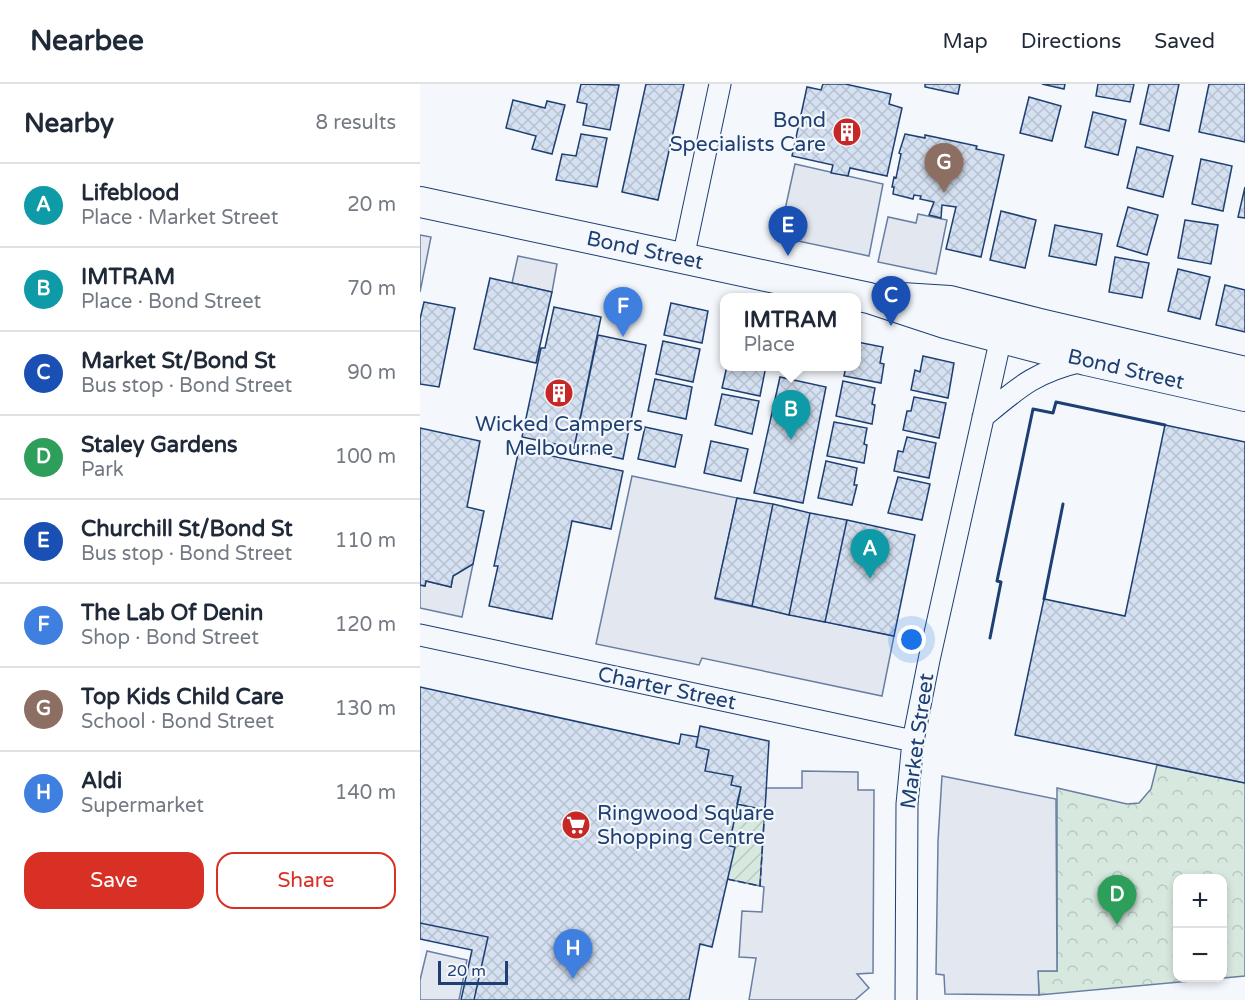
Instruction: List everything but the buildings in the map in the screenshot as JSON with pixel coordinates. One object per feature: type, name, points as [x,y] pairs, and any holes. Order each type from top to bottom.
[{"type":"street","points":[[683,258],[720,84]]},
{"type":"street","name":"Bond Street","points":[[420,202],[846,293]]},
{"type":"street","name":"Bond Street","points":[[861,296],[925,317],[1004,326],[1040,324],[1245,372]]},
{"type":"street","name":"Bond Street","points":[[1004,326],[1086,360],[1245,396]]},
{"type":"street","name":"Market Street","points":[[906,1000],[907,815],[913,741],[1004,326]]},
{"type":"street","points":[[983,417],[1030,379],[1056,367],[1086,360]]},
{"type":"street","name":"Charter Street","points":[[420,635],[913,741]]},
{"type":"green space","points":[[1157,765],[1245,783],[1245,976],[1227,978],[1227,874],[1173,874],[1173,982],[1180,982],[1039,995],[1038,971],[1057,971],[1057,788],[1127,804],[1139,803],[1151,789]]},
{"type":"green space","points":[[737,804],[765,810],[760,886],[727,879],[729,846]]},
{"type":"shaded area","points":[[795,164],[883,184],[869,256],[779,237]]},
{"type":"shaded area","points":[[918,214],[947,220],[936,274],[878,262],[888,217],[916,223]]},
{"type":"shaded area","points":[[420,235],[431,237],[420,292]]},
{"type":"shaded area","points":[[518,256],[557,264],[552,292],[512,283]]},
{"type":"shaded area","points":[[632,476],[737,498],[715,599],[894,636],[882,696],[702,658],[699,665],[596,644]]},
{"type":"shaded area","points":[[473,564],[462,617],[420,608],[420,585],[425,586],[426,581],[451,587],[453,576]]},
{"type":"shaded area","points":[[802,771],[858,772],[858,790],[874,790],[873,973],[857,974],[869,988],[855,1000],[749,1000],[756,958],[739,957],[742,911],[762,912],[764,887],[760,886],[766,788],[802,788]]},
{"type":"shaded area","points":[[942,776],[1056,799],[1057,971],[1038,971],[1039,995],[945,994],[944,975],[936,974],[938,841]]},
{"type":"shaded area","points":[[427,951],[467,960],[459,1000],[420,1000],[420,980]]},
{"type":"fence","points":[[727,879],[760,886],[765,806]]},
{"type":"wall","points":[[990,638],[1001,582],[997,581],[1033,409],[1053,413],[1056,402],[1165,425]]},
{"type":"wall","points":[[1044,599],[1063,504]]},
{"type":"place","name":"Bond Specialists Care","points":[[847,132]]},
{"type":"place","name":"Top Kids Child Care","points":[[944,193]]},
{"type":"place","name":"Churchill St/Bond St","points":[[788,256]]},
{"type":"place","name":"Market St/Bond St","points":[[891,326]]},
{"type":"place","name":"The Lab Of Denin","points":[[623,337]]},
{"type":"place","name":"Wicked Campers Melbourne","points":[[559,393]]},
{"type":"place","name":"IMTRAM","points":[[791,440]]},
{"type":"place","name":"Lifeblood","points":[[870,579]]},
{"type":"place","name":"Ringwood Square Shopping Centre","points":[[576,825]]},
{"type":"place","name":"Staley Gardens","points":[[1117,925]]},
{"type":"place","name":"Aldi","points":[[573,979]]}]
